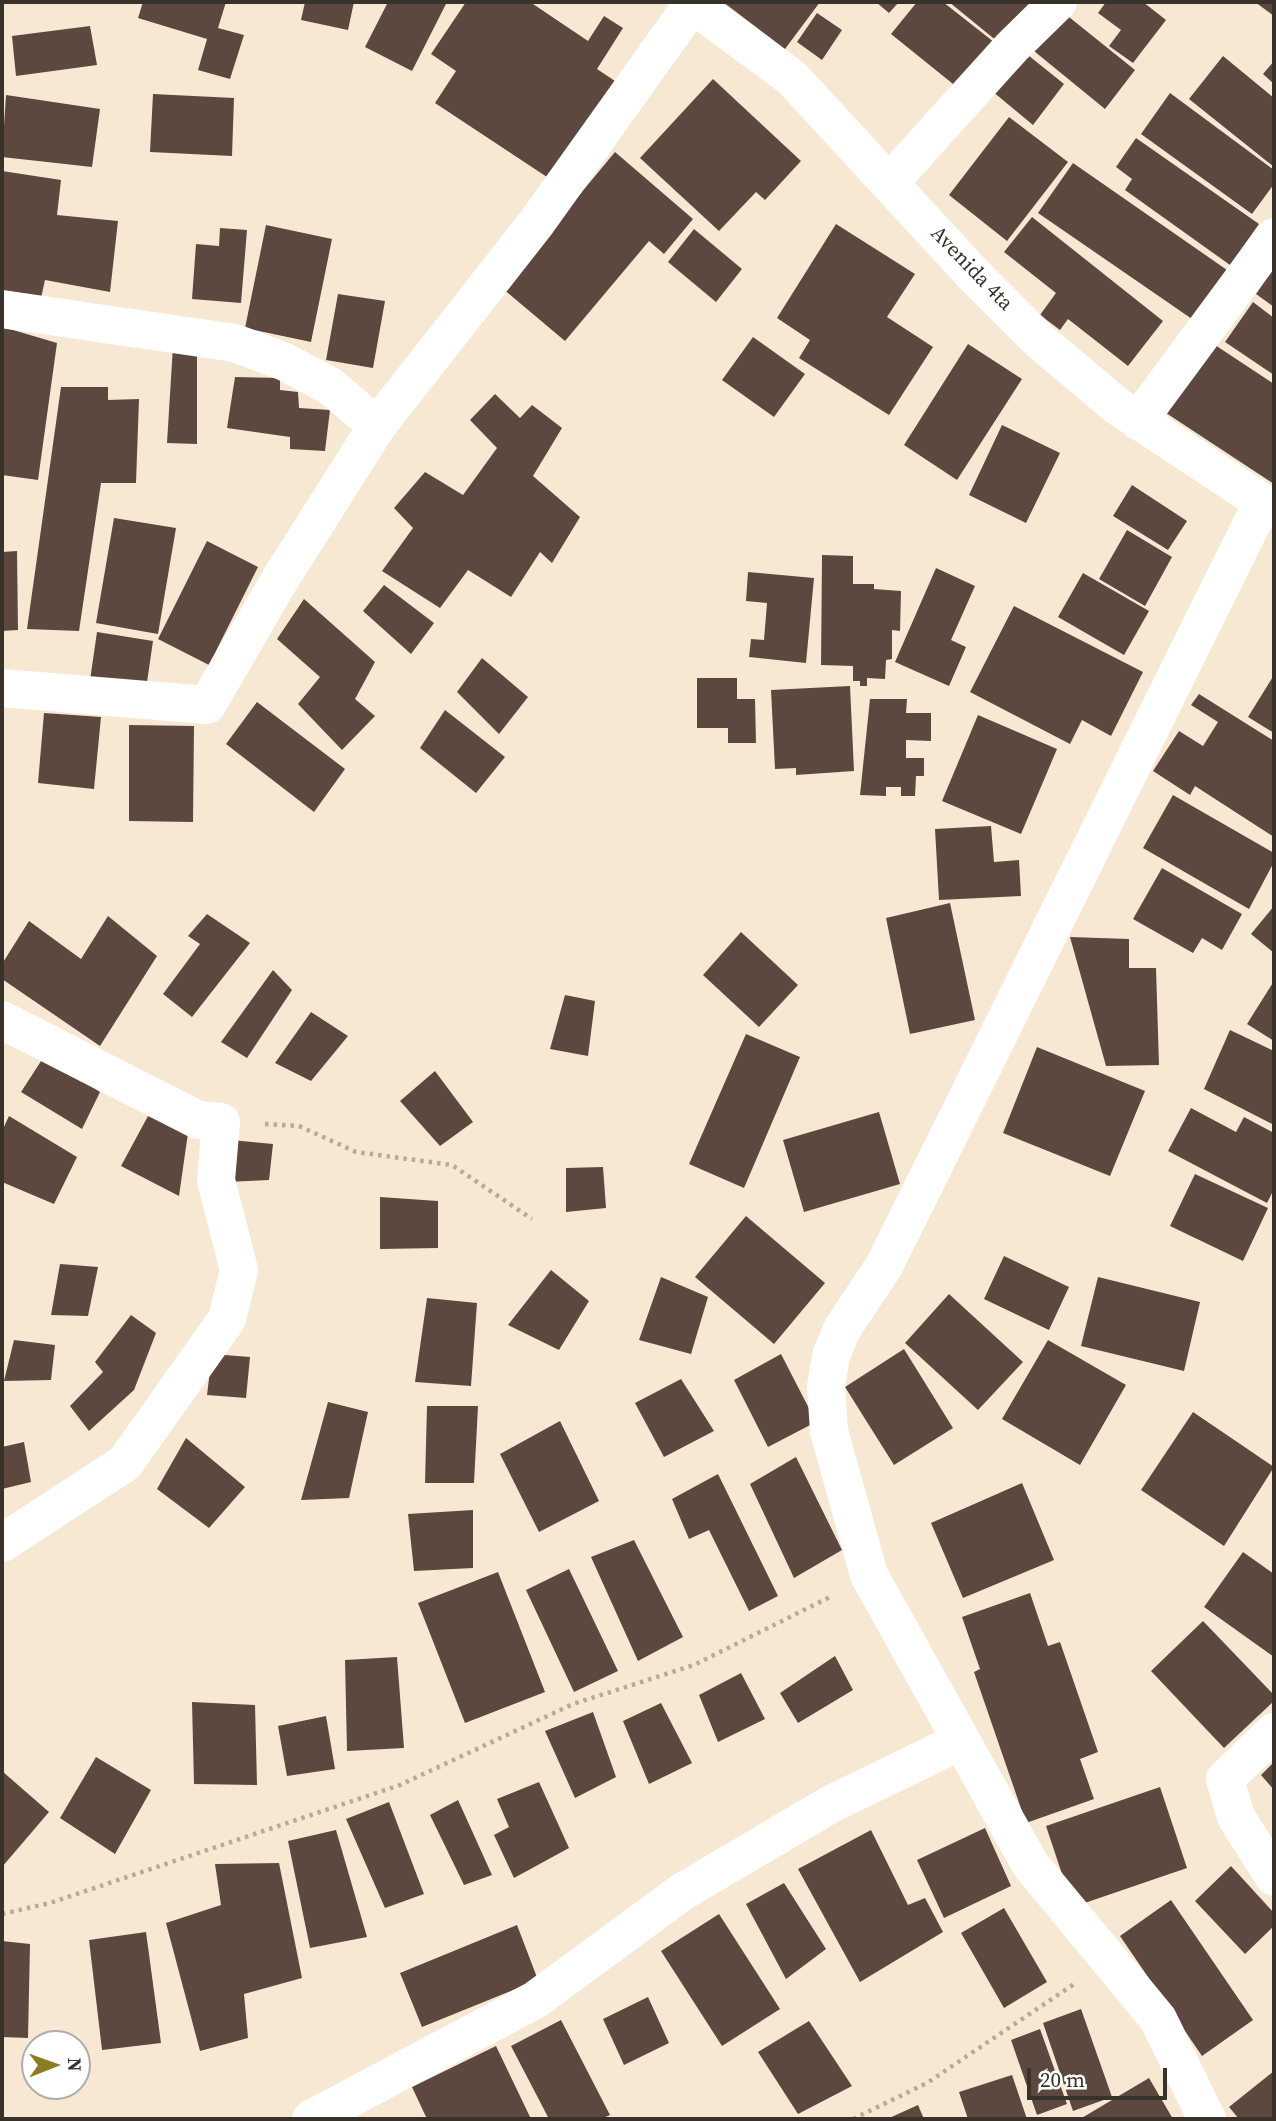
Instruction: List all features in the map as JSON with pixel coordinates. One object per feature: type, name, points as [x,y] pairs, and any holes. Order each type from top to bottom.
[{"type":"street","points":[[2,688],[207,705],[279,580],[377,426],[537,222],[692,2]]},
{"type":"street","name":"Avenida 4ta","points":[[692,2],[792,78],[1041,342],[1138,421],[1268,507]]},
{"type":"street","points":[[890,182],[1012,47],[1058,2]]},
{"type":"street","points":[[1138,421],[1274,237]]},
{"type":"street","points":[[2,309],[235,343],[285,362],[330,386],[377,426]]},
{"type":"street","points":[[1207,2119],[1158,2019],[1030,1864],[869,1575],[830,1431],[826,1386],[831,1356],[842,1329],[884,1266],[1268,507]]},
{"type":"street","points":[[2,1020],[198,1121],[221,1122],[216,1180],[239,1270],[227,1319],[125,1463],[2,1543]]},
{"type":"street","points":[[1274,1732],[1225,1779],[1236,1817],[1274,1877]]},
{"type":"street","points":[[311,2119],[535,2000],[682,1892],[831,1804],[961,1741]]},
{"type":"path","points":[[221,1122],[299,1126],[356,1152],[452,1166],[532,1219]]},
{"type":"path","points":[[2,1914],[50,1903],[400,1785],[573,1704],[694,1665],[793,1618],[869,1575]]},
{"type":"path","points":[[853,2119],[927,2084],[1110,1961]]},
{"type":"building","points":[[143,2],[226,2],[218,28],[244,35],[230,79],[198,70],[207,39],[138,18]]},
{"type":"building","points":[[305,2],[354,2],[348,30],[301,20]]},
{"type":"building","points":[[388,2],[447,2],[412,71],[365,47]]},
{"type":"building","points":[[466,2],[530,2],[588,41],[604,16],[623,28],[597,69],[615,81],[550,179],[435,103],[456,71],[431,54]]},
{"type":"building","points":[[723,2],[820,2],[785,49]]},
{"type":"building","points":[[876,2],[899,2],[889,13]]},
{"type":"building","points":[[917,2],[943,2],[999,46],[963,92],[891,34]]},
{"type":"building","points":[[949,2],[1038,2],[1003,46]]},
{"type":"building","points":[[1106,2],[1143,2],[1166,20],[1133,63],[1109,46],[1121,30],[1098,13]]},
{"type":"building","points":[[1255,2],[1274,2],[1274,16]]},
{"type":"building","points":[[817,13],[842,30],[822,60],[797,42]]},
{"type":"building","points":[[1064,13],[1135,70],[1105,109],[1034,51]]},
{"type":"building","points":[[90,26],[97,65],[16,76],[12,36]]},
{"type":"building","points":[[1023,51],[1064,84],[1033,125],[992,91]]},
{"type":"building","points":[[1223,56],[1274,98],[1274,167],[1189,99]]},
{"type":"building","points":[[1274,61],[1274,84],[1263,74]]},
{"type":"building","points":[[713,79],[801,161],[765,200],[756,192],[719,231],[640,158]]},
{"type":"building","points":[[1170,93],[1274,170],[1274,184],[1252,214],[1141,134]]},
{"type":"building","points":[[153,94],[234,98],[232,156],[150,152]]},
{"type":"building","points":[[6,95],[100,109],[92,167],[2,157]]},
{"type":"building","points":[[1009,117],[1068,162],[1007,241],[949,195]]},
{"type":"building","points":[[1136,138],[1259,224],[1230,265],[1125,190],[1132,179],[1116,167]]},
{"type":"building","points":[[615,152],[693,219],[664,254],[649,241],[565,341],[502,288]]},
{"type":"building","points":[[1073,163],[1227,270],[1192,319],[1038,213]]},
{"type":"building","points":[[2,171],[61,180],[57,215],[118,221],[110,292],[45,280],[41,298],[2,291]]},
{"type":"building","points":[[1032,217],[1163,321],[1128,366],[1068,319],[1060,330],[1040,315],[1056,293],[1004,252]]},
{"type":"building","points":[[836,224],[915,274],[887,317],[933,347],[889,415],[799,358],[810,340],[777,318]]},
{"type":"building","points":[[266,225],[332,239],[311,342],[245,328]]},
{"type":"building","points":[[220,228],[247,230],[241,303],[192,299],[196,244],[219,246]]},
{"type":"building","points":[[694,229],[742,269],[716,302],[668,262]]},
{"type":"building","points":[[1274,267],[1274,307],[1256,294]]},
{"type":"building","points":[[338,294],[385,301],[373,368],[326,360]]},
{"type":"building","points":[[1253,302],[1274,318],[1274,375],[1225,342]]},
{"type":"building","points":[[3,327],[57,343],[38,480],[2,475]]},
{"type":"building","points":[[753,337],[805,374],[774,417],[722,380]]},
{"type":"building","points":[[1209,341],[1274,384],[1274,484],[1163,411]]},
{"type":"building","points":[[968,344],[1022,379],[957,480],[904,445]]},
{"type":"building","points":[[173,346],[197,348],[197,444],[167,443]]},
{"type":"building","points":[[235,377],[280,378],[280,390],[298,392],[299,408],[330,410],[325,451],[290,449],[290,437],[227,428]]},
{"type":"building","points":[[61,387],[108,387],[108,400],[139,399],[136,483],[101,483],[79,631],[27,629]]},
{"type":"building","points":[[495,394],[520,418],[532,405],[562,428],[533,476],[580,517],[552,563],[540,552],[511,597],[468,570],[440,608],[382,571],[413,528],[394,508],[425,472],[463,495],[497,448],[470,420]]},
{"type":"building","points":[[1002,425],[1060,453],[1026,523],[969,495]]},
{"type":"building","points":[[1132,485],[1187,521],[1168,550],[1113,516]]},
{"type":"building","points":[[114,518],[176,528],[158,634],[96,623]]},
{"type":"building","points":[[1127,530],[1172,557],[1145,606],[1099,579]]},
{"type":"building","points":[[207,541],[258,567],[209,665],[158,639]]},
{"type":"building","points":[[17,551],[18,630],[2,631],[2,552]]},
{"type":"building","points":[[822,555],[853,556],[853,584],[874,584],[874,589],[901,591],[900,631],[892,630],[892,659],[886,660],[885,679],[867,678],[867,686],[860,686],[860,681],[853,681],[853,666],[821,665]]},
{"type":"building","points":[[936,568],[975,586],[951,640],[966,647],[949,686],[895,662]]},
{"type":"building","points":[[748,572],[814,578],[806,663],[749,657],[751,639],[764,640],[767,603],[746,601]]},
{"type":"building","points":[[1083,573],[1149,611],[1124,655],[1058,617]]},
{"type":"building","points":[[384,585],[434,623],[411,654],[363,611]]},
{"type":"building","points":[[304,599],[375,662],[355,699],[375,716],[342,750],[298,704],[320,677],[277,639]]},
{"type":"building","points":[[1014,606],[1143,672],[1111,736],[1082,720],[1070,744],[970,692]]},
{"type":"building","points":[[97,632],[153,641],[146,689],[90,680]]},
{"type":"building","points":[[482,658],[528,697],[499,734],[457,692]]},
{"type":"building","points":[[1274,675],[1274,733],[1248,717]]},
{"type":"building","points":[[697,678],[737,678],[737,699],[755,699],[756,743],[728,743],[728,728],[697,728]]},
{"type":"building","points":[[850,686],[854,771],[796,775],[796,768],[775,769],[771,690]]},
{"type":"building","points":[[1199,694],[1274,741],[1274,837],[1195,786],[1190,795],[1153,771],[1179,731],[1203,746],[1218,722],[1191,705]]},
{"type":"building","points":[[870,699],[907,699],[906,713],[931,713],[931,741],[906,740],[906,758],[924,758],[924,776],[916,776],[915,796],[901,796],[901,787],[886,787],[886,796],[860,795]]},
{"type":"building","points":[[257,702],[345,769],[314,812],[226,744]]},
{"type":"building","points":[[445,710],[505,757],[476,793],[420,748]]},
{"type":"building","points":[[44,713],[101,717],[94,789],[38,783]]},
{"type":"building","points":[[978,715],[1057,749],[1021,834],[942,801]]},
{"type":"building","points":[[129,725],[194,726],[193,822],[129,821]]},
{"type":"building","points":[[1173,795],[1274,853],[1274,862],[1249,909],[1143,848]]},
{"type":"building","points":[[991,826],[994,862],[1019,860],[1021,896],[939,900],[935,829]]},
{"type":"building","points":[[1162,868],[1242,914],[1222,950],[1202,938],[1193,953],[1133,919]]},
{"type":"building","points":[[950,903],[975,1020],[910,1034],[886,918]]},
{"type":"building","points":[[1274,906],[1274,953],[1251,934]]},
{"type":"building","points":[[207,914],[250,943],[192,1017],[163,994],[200,944],[188,936]]},
{"type":"building","points":[[108,916],[157,956],[100,1046],[2,979],[2,964],[29,921],[81,959]]},
{"type":"building","points":[[741,932],[798,985],[759,1027],[703,975]]},
{"type":"building","points":[[1070,937],[1129,939],[1129,968],[1156,968],[1159,1065],[1106,1066]]},
{"type":"building","points":[[273,970],[292,990],[247,1058],[221,1042]]},
{"type":"building","points":[[1274,981],[1274,1041],[1247,1024]]},
{"type":"building","points":[[565,995],[595,1001],[588,1056],[550,1049]]},
{"type":"building","points":[[311,1012],[348,1036],[311,1081],[275,1063]]},
{"type":"building","points":[[1230,1030],[1274,1051],[1274,1125],[1204,1089]]},
{"type":"building","points":[[746,1034],[800,1057],[744,1188],[689,1164]]},
{"type":"building","points":[[1037,1047],[1145,1091],[1110,1176],[1003,1133]]},
{"type":"building","points":[[45,1055],[100,1092],[82,1129],[21,1092]]},
{"type":"building","points":[[435,1071],[473,1122],[440,1146],[400,1101]]},
{"type":"building","points":[[1191,1108],[1236,1132],[1244,1117],[1274,1133],[1274,1189],[1267,1203],[1168,1151]]},
{"type":"building","points":[[879,1112],[900,1184],[804,1212],[783,1140]]},
{"type":"building","points":[[9,1116],[77,1157],[54,1204],[2,1182],[2,1131]]},
{"type":"building","points":[[148,1116],[188,1133],[179,1196],[121,1166]]},
{"type":"building","points":[[231,1140],[273,1144],[269,1180],[227,1182]]},
{"type":"building","points":[[603,1167],[606,1208],[566,1212],[566,1168]]},
{"type":"building","points":[[1195,1174],[1268,1208],[1243,1261],[1170,1226]]},
{"type":"building","points":[[380,1197],[438,1201],[438,1248],[380,1249]]},
{"type":"building","points":[[746,1216],[825,1283],[774,1344],[695,1277]]},
{"type":"building","points":[[1004,1256],[1069,1287],[1049,1330],[984,1299]]},
{"type":"building","points":[[60,1264],[98,1267],[88,1316],[51,1315]]},
{"type":"building","points":[[551,1270],[589,1301],[559,1350],[508,1325]]},
{"type":"building","points":[[661,1277],[708,1297],[691,1354],[639,1340]]},
{"type":"building","points":[[1098,1277],[1200,1302],[1184,1371],[1081,1346]]},
{"type":"building","points":[[949,1294],[1023,1362],[978,1410],[905,1343]]},
{"type":"building","points":[[427,1298],[477,1303],[471,1386],[415,1382]]},
{"type":"building","points":[[131,1315],[156,1333],[134,1390],[89,1431],[70,1406],[103,1372],[95,1362]]},
{"type":"building","points":[[14,1340],[55,1345],[51,1380],[4,1381]]},
{"type":"building","points":[[1048,1340],[1126,1385],[1080,1465],[1002,1419]]},
{"type":"building","points":[[904,1349],[953,1428],[894,1465],[845,1387]]},
{"type":"building","points":[[212,1354],[250,1357],[246,1398],[207,1395]]},
{"type":"building","points":[[781,1354],[816,1422],[768,1447],[734,1380]]},
{"type":"building","points":[[681,1379],[714,1431],[664,1457],[635,1403]]},
{"type":"building","points":[[328,1402],[368,1412],[349,1498],[301,1500]]},
{"type":"building","points":[[427,1406],[478,1406],[474,1483],[425,1483]]},
{"type":"building","points":[[1193,1412],[1274,1467],[1224,1546],[1141,1490]]},
{"type":"building","points":[[560,1421],[599,1501],[539,1532],[500,1454]]},
{"type":"building","points":[[186,1438],[245,1487],[209,1528],[157,1489]]},
{"type":"building","points":[[24,1442],[31,1482],[2,1489],[2,1447]]},
{"type":"building","points":[[796,1457],[842,1550],[794,1578],[750,1484]]},
{"type":"building","points":[[718,1474],[778,1596],[749,1611],[709,1530],[689,1539],[672,1499]]},
{"type":"building","points":[[1022,1483],[1054,1560],[963,1598],[931,1523]]},
{"type":"building","points":[[473,1510],[473,1568],[414,1571],[408,1514]]},
{"type":"building","points":[[634,1540],[683,1637],[638,1661],[591,1557]]},
{"type":"building","points":[[1243,1552],[1274,1574],[1274,1657],[1204,1607]]},
{"type":"building","points":[[569,1569],[618,1671],[574,1692],[526,1590]]},
{"type":"building","points":[[498,1572],[545,1692],[465,1723],[418,1603]]},
{"type":"building","points":[[1030,1593],[1048,1646],[1060,1642],[1098,1752],[1080,1759],[1094,1799],[1026,1823],[974,1672],[980,1669],[962,1617]]},
{"type":"building","points":[[1203,1621],[1274,1695],[1274,1701],[1224,1748],[1151,1671]]},
{"type":"building","points":[[835,1656],[853,1690],[798,1723],[780,1693]]},
{"type":"building","points":[[397,1657],[404,1748],[347,1751],[345,1660]]},
{"type":"building","points":[[741,1673],[765,1719],[718,1742],[699,1695]]},
{"type":"building","points":[[192,1702],[255,1705],[257,1785],[194,1784]]},
{"type":"building","points":[[661,1703],[692,1763],[649,1784],[623,1721]]},
{"type":"building","points":[[593,1712],[616,1777],[575,1798],[545,1731]]},
{"type":"building","points":[[326,1716],[335,1769],[287,1776],[278,1726]]},
{"type":"building","points":[[96,1757],[151,1790],[115,1854],[60,1818]]},
{"type":"building","points":[[1274,1762],[1274,1790],[1261,1775]]},
{"type":"building","points":[[2,1771],[49,1812],[2,1867]]},
{"type":"building","points":[[539,1782],[569,1848],[514,1878],[494,1835],[509,1827],[497,1799]]},
{"type":"building","points":[[1160,1787],[1187,1868],[1073,1907],[1046,1826]]},
{"type":"building","points":[[458,1800],[492,1875],[464,1885],[430,1815]]},
{"type":"building","points":[[389,1802],[424,1894],[385,1908],[346,1819]]},
{"type":"building","points":[[985,1828],[1011,1886],[944,1918],[917,1860]]},
{"type":"building","points":[[336,1830],[367,1937],[310,1948],[288,1841]]},
{"type":"building","points":[[871,1830],[908,1905],[925,1898],[943,1932],[860,1982],[798,1869]]},
{"type":"building","points":[[279,1863],[302,1978],[244,1994],[248,2038],[200,2051],[166,1923],[221,1905],[215,1864]]},
{"type":"building","points":[[1231,1866],[1274,1913],[1274,1926],[1245,1954],[1195,1901]]},
{"type":"building","points":[[784,1883],[826,1949],[786,1979],[746,1904]]},
{"type":"building","points":[[1171,1900],[1253,2020],[1202,2056],[1120,1936]]},
{"type":"building","points":[[1004,1908],[1047,1982],[1004,2008],[961,1933]]},
{"type":"building","points":[[719,1914],[780,2009],[722,2046],[661,1951]]},
{"type":"building","points":[[517,1925],[538,1980],[422,2027],[400,1973]]},
{"type":"building","points":[[146,1932],[161,2043],[102,2050],[89,1940]]},
{"type":"building","points":[[2,1941],[30,1944],[28,2030],[21,2030],[21,2038],[2,2037]]},
{"type":"building","points":[[648,1997],[669,2043],[624,2065],[603,2019]]},
{"type":"building","points":[[1081,2009],[1112,2097],[1073,2111],[1043,2023]]},
{"type":"building","points":[[561,2020],[610,2115],[601,2119],[549,2119],[511,2046]]},
{"type":"building","points":[[809,2021],[852,2086],[798,2114],[758,2052]]},
{"type":"building","points":[[1040,2029],[1067,2104],[1037,2115],[1011,2040]]},
{"type":"building","points":[[496,2046],[531,2119],[427,2119],[412,2087]]},
{"type":"building","points":[[1274,2071],[1274,2119],[1239,2119],[1229,2107]]},
{"type":"building","points":[[1012,2075],[1027,2119],[968,2119],[959,2092]]},
{"type":"building","points":[[1149,2078],[1173,2119],[1080,2119]]},
{"type":"building","points":[[918,2105],[924,2119],[887,2119]]}]
